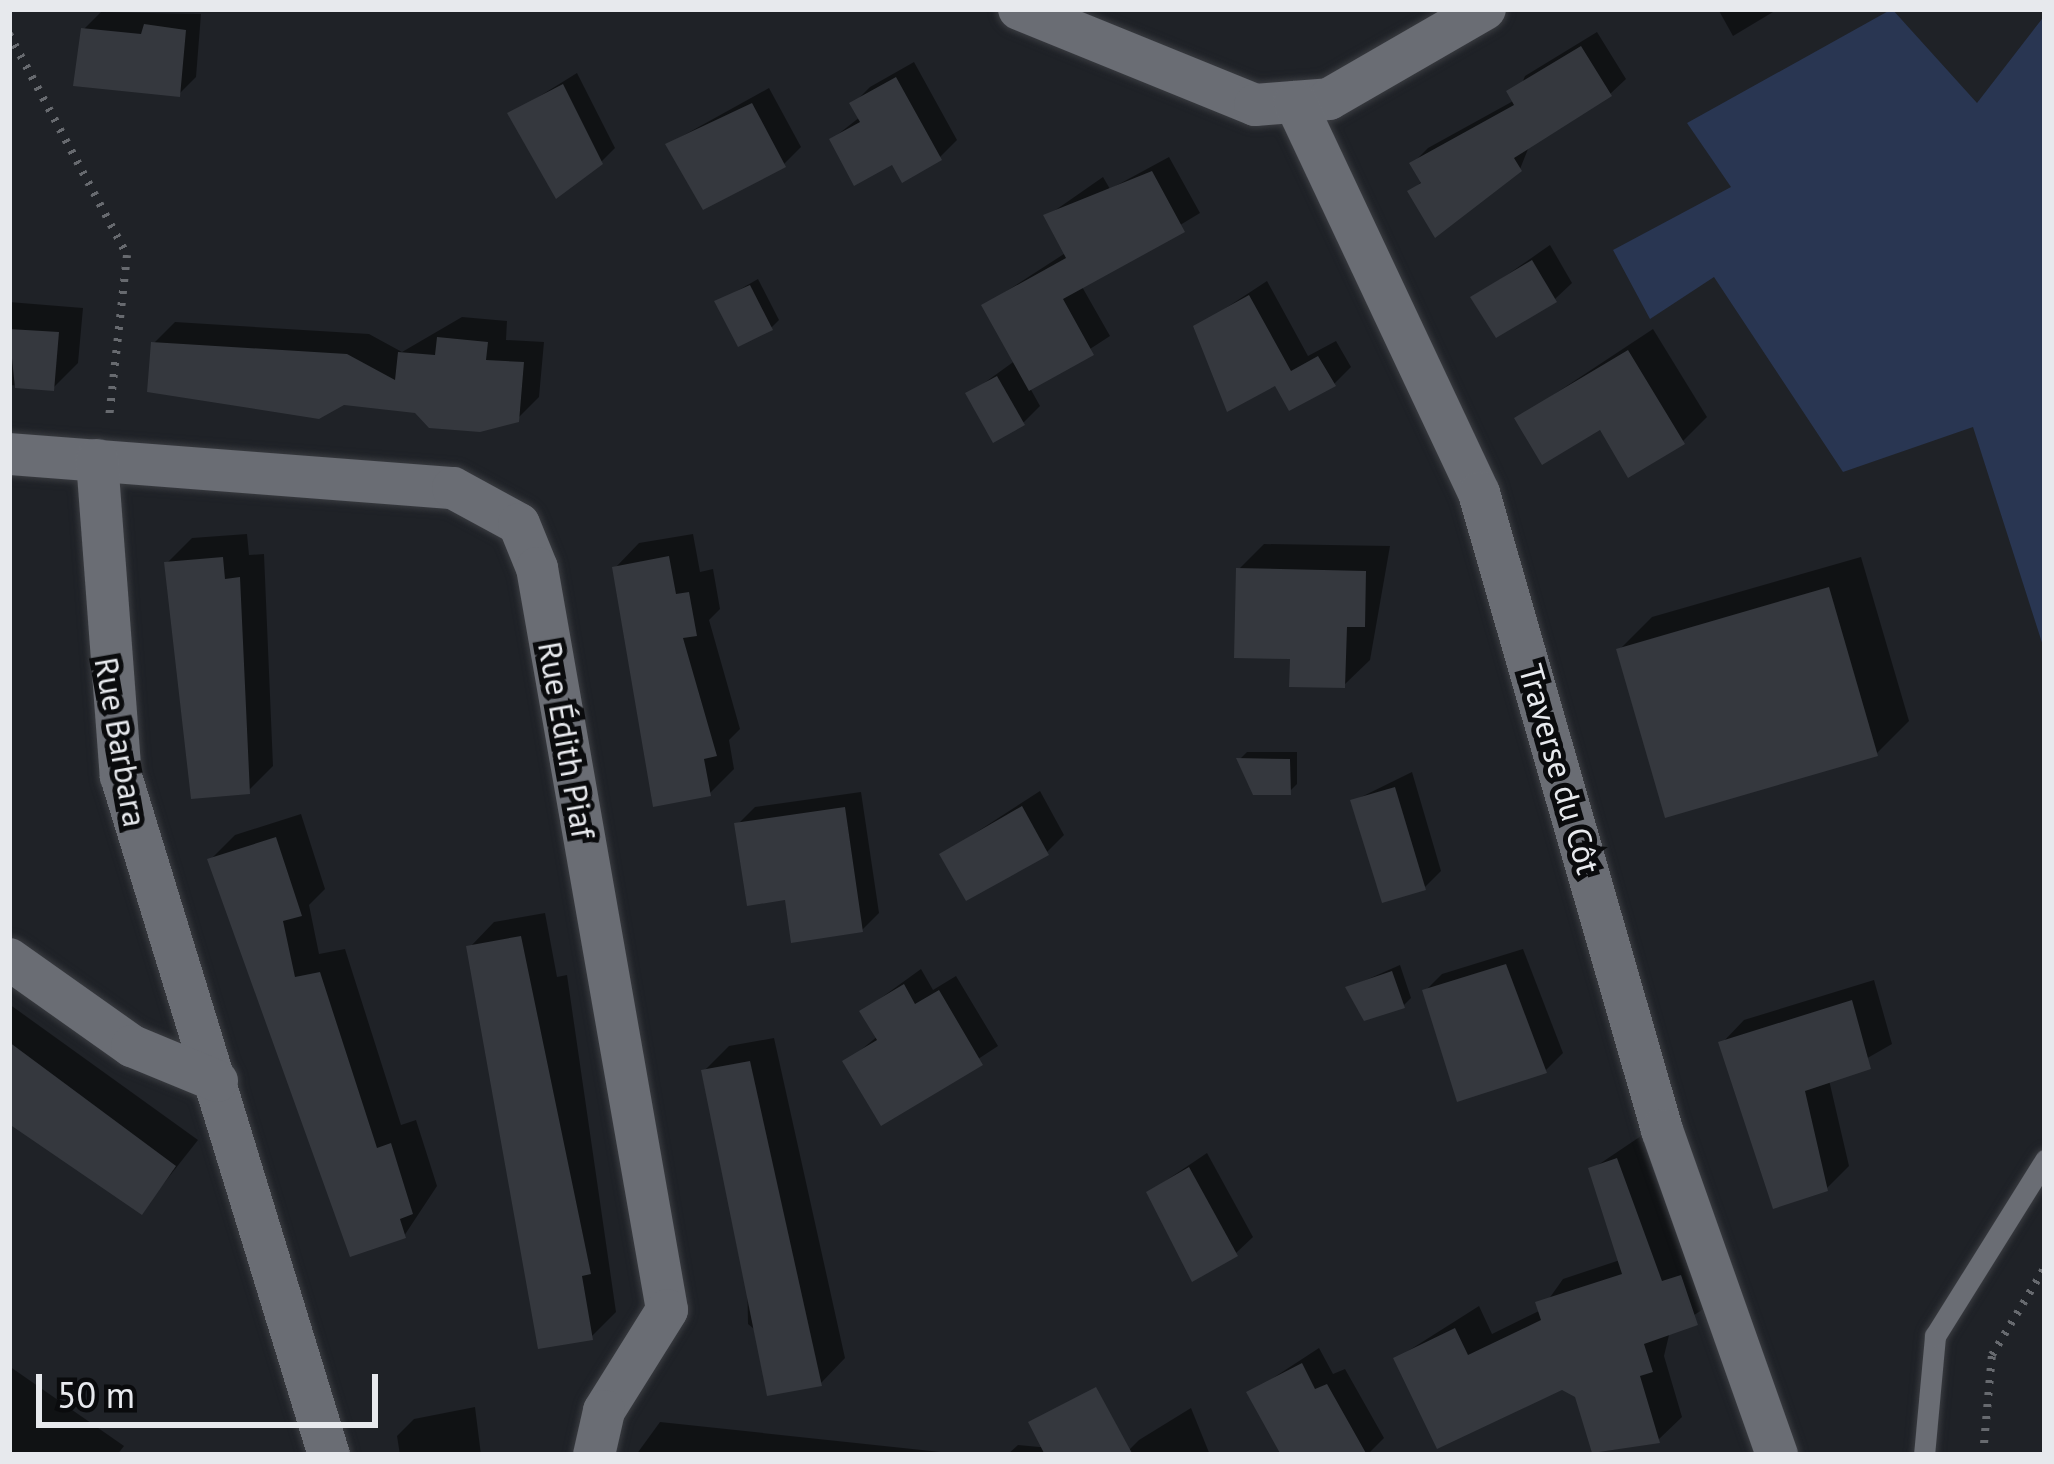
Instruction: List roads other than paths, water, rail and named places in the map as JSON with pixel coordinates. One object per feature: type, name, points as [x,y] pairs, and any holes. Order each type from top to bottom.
[{"type":"street","points":[[1019,9],[1255,105],[1295,102],[1365,82],[1485,9]]},
{"type":"street","name":"Traverse du Côt","points":[[1295,102],[1479,493],[1661,1130],[1777,1455]]},
{"type":"street","name":"Rue Édith Piaf","points":[[9,454],[453,488],[519,524],[537,568],[667,1310],[604,1412],[594,1455]]},
{"type":"street","name":"Rue Barbara","points":[[97,460],[122,776],[329,1455]]},
{"type":"street","points":[[9,959],[132,1046],[217,1081]]},
{"type":"lane","points":[[1924,1455],[1935,1336],[2045,1160]]}]
